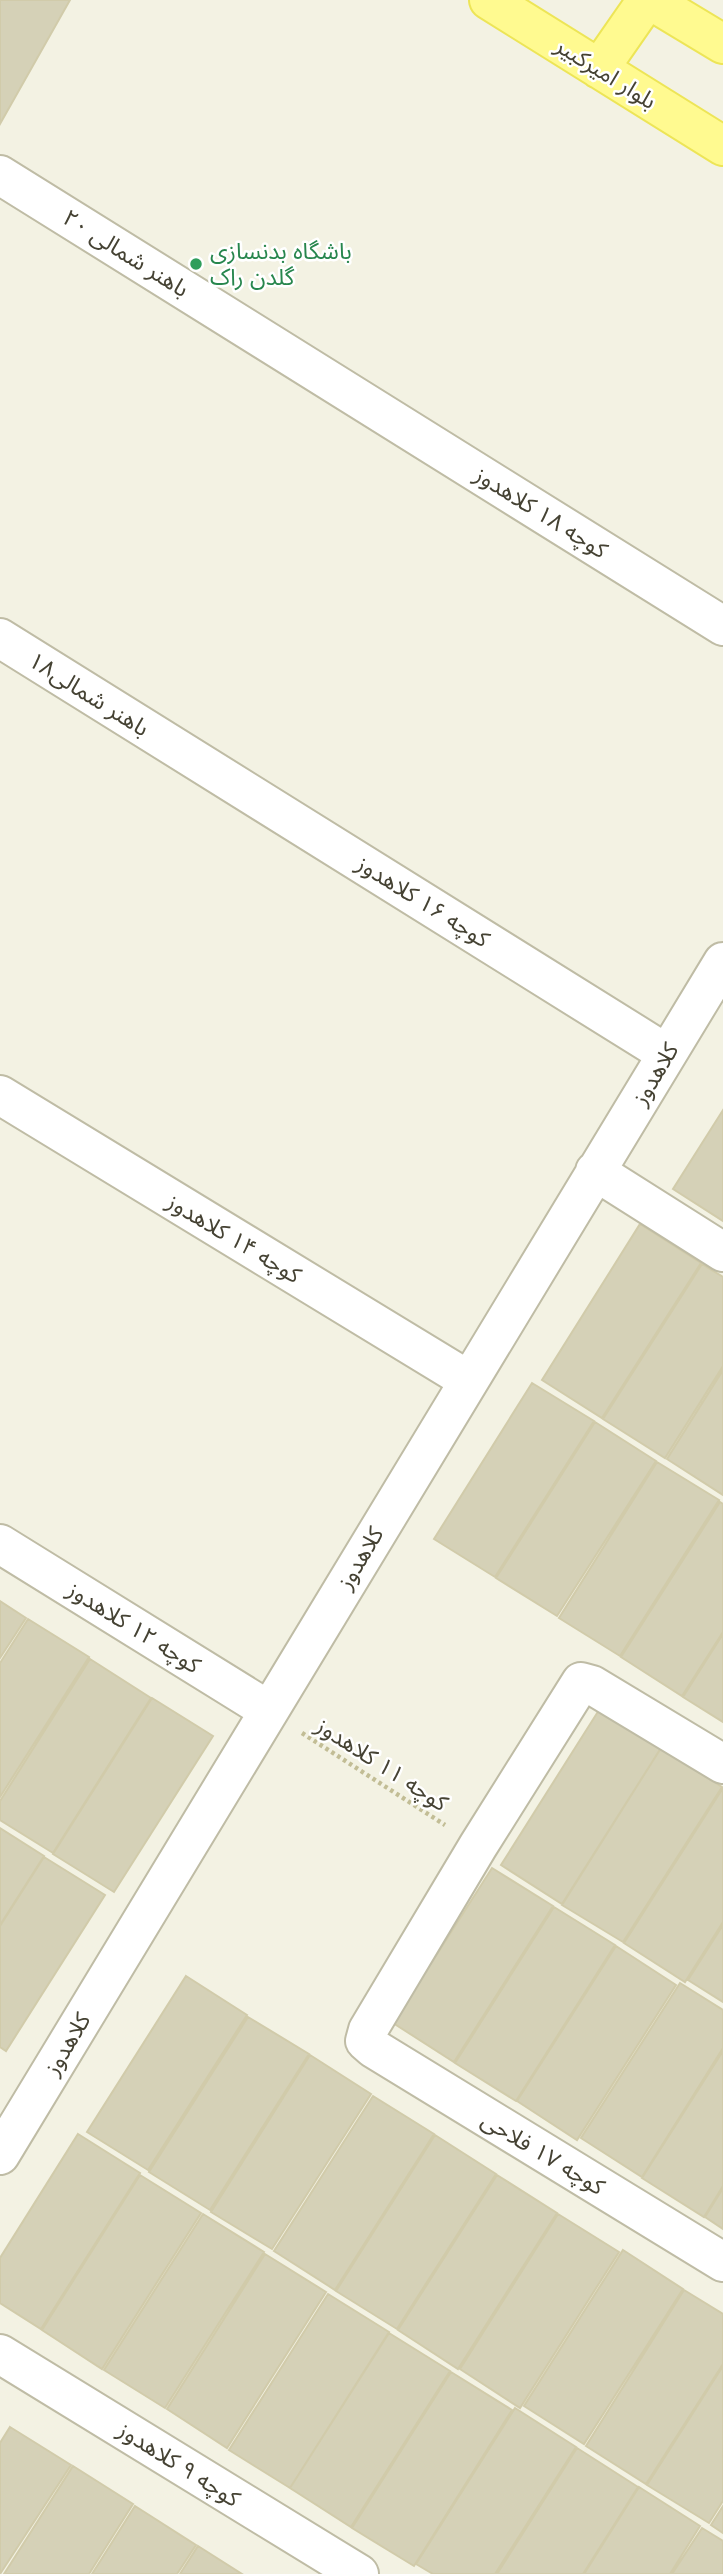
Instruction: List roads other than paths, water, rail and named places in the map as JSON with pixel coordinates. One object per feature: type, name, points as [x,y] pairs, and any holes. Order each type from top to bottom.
[{"type":"main road","name":"بلوار امیرکبیر","points":[[489,0],[723,146]]},
{"type":"main road","points":[[599,69],[648,0],[723,44]]},
{"type":"street","name":"۲۰ باهنر شمالی","points":[[0,175],[358,398]]},
{"type":"street","name":"کوچه ۱۸ کلاهدوز","points":[[358,398],[723,626]]},
{"type":"street","name":"باهنر شمالی۱۸","points":[[0,638],[178,749]]},
{"type":"street","name":"کوچه ۱۶ کلاهدوز","points":[[178,749],[667,1054]]},
{"type":"street","name":"کلاهدوز","points":[[0,2155],[723,962]]},
{"type":"street","name":"کوچه ۱۴ کلاهدوز","points":[[0,1095],[468,1380]]},
{"type":"street","points":[[596,1171],[723,1252]]},
{"type":"street","name":"کوچه ۱۲ کلاهدوز","points":[[0,1544],[268,1710]]},
{"type":"street","name":"کوچه ۱۷ فلاحی","points":[[723,1764],[592,1685],[581,1682],[478,1846],[368,2030],[365,2041],[723,2262]]},
{"type":"street","name":"کوچه ۹ کلاهدوز","points":[[0,2354],[359,2574]]},
{"type":"place","name":"باشگاه بدنسازی گلدن راک","points":[[196,264]]}]
